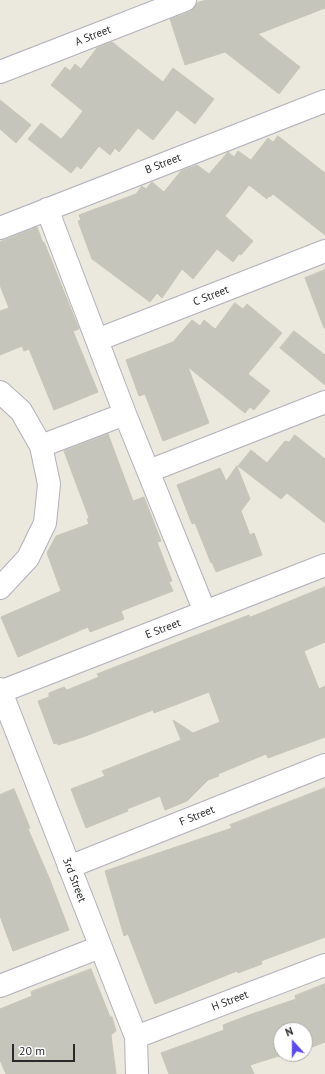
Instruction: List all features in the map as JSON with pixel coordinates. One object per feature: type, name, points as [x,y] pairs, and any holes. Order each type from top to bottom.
[{"type":"lane","name":"A Street","points":[[0,72],[185,0]]},
{"type":"lane","name":"B Street","points":[[0,228],[325,101]]},
{"type":"lane","points":[[47,209],[125,414],[205,612]]},
{"type":"lane","name":"C Street","points":[[97,340],[325,251]]},
{"type":"lane","points":[[0,392],[22,411],[41,446],[49,484],[45,523],[28,558],[0,588]]},
{"type":"lane","points":[[149,471],[325,402]]},
{"type":"lane","points":[[41,446],[125,414]]},
{"type":"lane","name":"E Street","points":[[0,691],[325,565]]},
{"type":"lane","name":"3rd Street","points":[[0,691],[136,1037],[137,1074]]},
{"type":"lane","name":"F Street","points":[[69,867],[325,765]]},
{"type":"lane","points":[[0,986],[100,947]]},
{"type":"lane","name":"H Street","points":[[136,1037],[325,966]]},
{"type":"building","points":[[207,0],[325,0],[325,8],[258,34],[300,67],[279,94],[225,52],[185,65],[170,19],[190,12],[197,3]]},
{"type":"building","points":[[112,42],[163,82],[173,68],[214,99],[195,124],[177,110],[153,140],[138,128],[119,152],[115,148],[110,155],[99,146],[81,169],[77,166],[71,173],[28,139],[41,123],[61,139],[64,136],[83,111],[51,85],[65,67],[70,71],[75,64],[81,69],[97,48]]},
{"type":"building","points":[[0,100],[31,125],[16,143],[0,129]]},
{"type":"building","points":[[278,136],[325,173],[325,235],[273,194],[267,199],[249,185],[225,216],[253,241],[233,262],[217,249],[193,279],[182,269],[162,298],[157,293],[150,302],[92,259],[78,221],[81,220],[79,215],[136,194],[142,186],[146,189],[152,182],[164,192],[181,171],[197,165],[209,174],[228,152],[234,157],[238,151],[251,160],[268,138],[273,142]]},
{"type":"building","points":[[37,227],[79,329],[73,331],[98,392],[54,410],[29,349],[24,351],[22,346],[0,355],[0,311],[9,308],[0,285],[0,242]]},
{"type":"building","points":[[325,270],[325,328],[324,328],[305,278]]},
{"type":"building","points":[[235,303],[243,309],[247,304],[282,333],[248,374],[270,391],[254,410],[250,407],[245,413],[188,367],[209,423],[163,441],[145,394],[139,396],[126,360],[173,342],[192,320],[200,326],[204,320],[215,329]]},
{"type":"building","points":[[294,331],[325,355],[325,385],[280,348]]},
{"type":"building","points":[[108,434],[133,501],[144,497],[161,541],[157,542],[172,581],[169,582],[173,591],[121,611],[124,619],[90,632],[88,627],[18,657],[1,617],[61,591],[47,553],[56,536],[89,524],[87,519],[89,518],[64,451]]},
{"type":"building","points":[[295,435],[325,459],[325,523],[287,493],[281,499],[238,466],[251,450],[267,463],[285,441],[289,442]]},
{"type":"building","points":[[237,466],[250,499],[241,511],[250,535],[254,533],[262,555],[216,572],[195,523],[192,524],[177,485],[220,468],[226,481]]},
{"type":"building","points":[[325,587],[325,642],[304,651],[319,689],[325,686],[325,737],[268,758],[266,754],[218,774],[219,776],[208,780],[187,801],[165,810],[160,796],[86,828],[71,789],[105,776],[102,771],[181,740],[173,720],[193,733],[220,722],[209,692],[154,713],[153,710],[58,745],[57,743],[54,744],[38,701],[49,697],[49,693],[64,687],[67,690],[99,677],[97,674],[249,615],[250,617]]},
{"type":"building","points":[[325,788],[325,937],[261,961],[262,964],[238,973],[237,971],[155,1004],[128,934],[124,936],[105,871],[232,828],[230,825]]},
{"type":"building","points":[[14,789],[30,828],[28,829],[50,880],[69,930],[13,951],[0,916],[0,795]]},
{"type":"building","points":[[91,969],[110,1017],[112,1017],[116,1031],[111,1035],[116,1074],[6,1074],[0,1060],[0,1009],[32,996],[31,992]]},
{"type":"building","points":[[325,984],[325,1042],[313,1047],[313,1022],[273,1022],[273,1058],[250,1065],[254,1074],[169,1074],[161,1053],[224,1030],[223,1025],[296,999],[295,996]]}]
